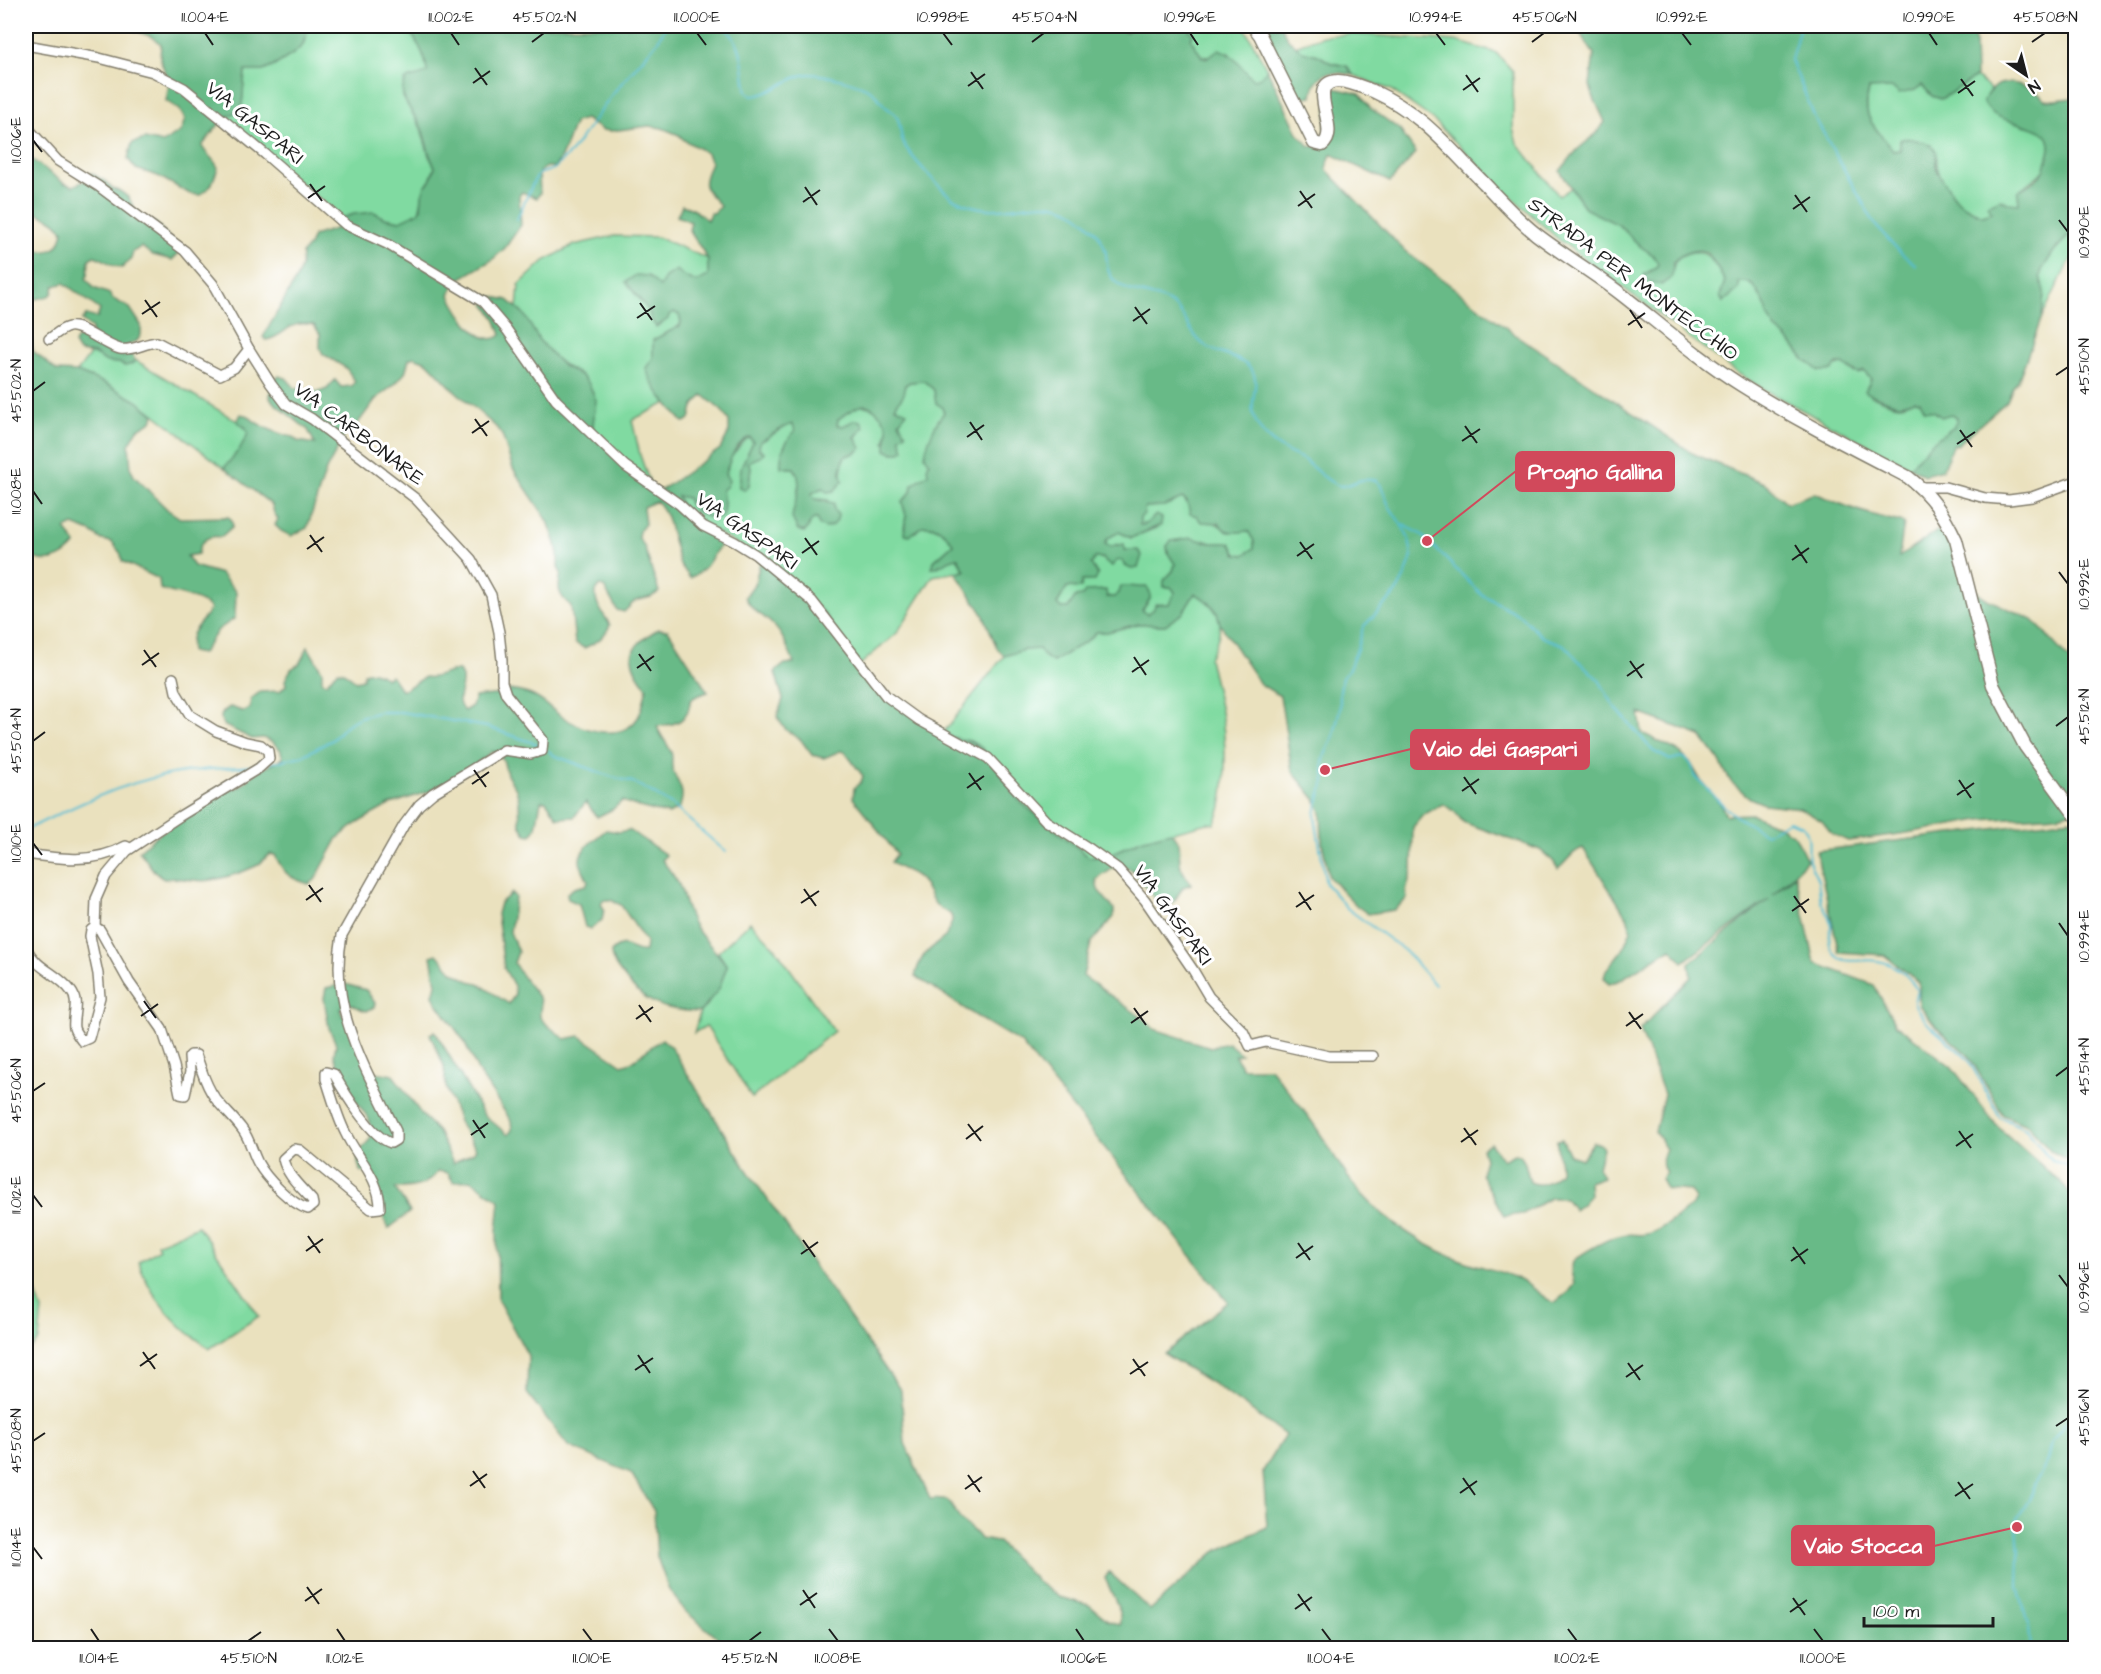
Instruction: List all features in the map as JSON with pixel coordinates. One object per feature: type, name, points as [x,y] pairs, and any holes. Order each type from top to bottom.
[{"type":"street","name":"STRADA PER MONTECCHIO","points":[[1253,26],[1260,34],[1314,143],[1322,146],[1330,137],[1322,98],[1324,89],[1331,83],[1337,81],[1354,84],[1396,102],[1425,122],[1535,233],[1621,294],[1665,331],[1740,385],[1908,477],[1920,487],[1934,501],[1956,540],[1993,685],[2025,746],[2076,816]]},
{"type":"street","name":"VIA GASPARI","points":[[26,45],[99,58],[153,72],[184,88],[265,154],[346,225],[387,244],[483,302],[518,344],[556,400],[625,466],[679,504],[703,526],[756,555],[812,601],[886,696],[919,720],[988,758],[1046,821],[1118,869],[1145,900],[1209,997],[1243,1031],[1250,1046],[1266,1042],[1329,1056],[1373,1056]]},
{"type":"street","name":"VIA CARBONARE","points":[[26,126],[58,160],[98,186],[185,251],[213,284],[249,349],[286,404],[312,419],[416,499],[471,559],[491,595],[499,632],[502,682],[506,694],[543,740],[542,751],[531,753],[504,750],[433,793],[419,805],[398,834],[342,935],[338,955],[339,985],[346,1023],[364,1067],[396,1131],[396,1140],[391,1143],[386,1142],[373,1131],[334,1074],[326,1072],[326,1079],[345,1134],[370,1173],[380,1200],[380,1208],[371,1209],[300,1150],[294,1149],[284,1159],[285,1166],[290,1176],[312,1200],[313,1205],[308,1209],[303,1207],[286,1194],[267,1177],[256,1161],[244,1130],[214,1097],[202,1075],[196,1055],[189,1058],[190,1072],[185,1095],[180,1094],[162,1029],[129,982],[100,930],[95,927]]},
{"type":"street","points":[[49,339],[67,327],[74,326],[105,344],[123,350],[132,350],[157,342],[220,375],[234,368],[249,349]]},
{"type":"street","points":[[1920,487],[1945,487],[1985,498],[2009,500],[2032,497],[2076,481]]},
{"type":"street","points":[[26,948],[44,970],[73,992],[76,1007],[74,1028],[82,1041],[89,1038],[100,997],[90,936],[95,927],[96,899],[106,876],[127,851],[259,768],[269,759],[268,751],[261,745],[216,731],[190,715],[176,692],[173,678]]},
{"type":"street","points":[[26,854],[74,860],[117,851],[126,846],[127,851]]},
{"type":"green space","points":[[122,26],[171,26],[172,28],[308,26],[303,45],[293,54],[263,71],[245,71],[242,105],[238,111],[223,119],[202,146],[218,168],[211,186],[200,195],[190,194],[158,176],[136,169],[128,159],[132,143],[145,139],[163,143],[181,131],[185,119],[179,109],[166,101],[169,84],[160,58],[161,44],[150,36]]},
{"type":"green space","points":[[308,26],[406,26],[417,42],[425,59],[427,72],[421,77],[405,81],[403,97],[421,128],[429,156],[435,167],[430,181],[425,186],[419,212],[400,221],[384,218],[374,212],[342,218],[223,119],[238,111],[242,105],[245,71],[263,71],[293,54],[303,45]]},
{"type":"green space","points":[[406,26],[1117,26],[1125,32],[1137,26],[1152,26],[1156,30],[1172,26],[1186,26],[1193,34],[1191,40],[1202,57],[1206,58],[1219,49],[1224,51],[1253,79],[1262,76],[1267,69],[1299,135],[1310,146],[1323,147],[1329,90],[1334,88],[1360,94],[1370,108],[1399,129],[1416,153],[1390,182],[1331,154],[1326,169],[1405,251],[1516,335],[1694,454],[1766,484],[1787,503],[1815,493],[1858,511],[1904,523],[1899,557],[1937,531],[1953,533],[1970,587],[1989,600],[2033,620],[2075,666],[2075,811],[2058,815],[1980,820],[1848,841],[1832,834],[1822,821],[1800,808],[1764,804],[1750,798],[1731,782],[1719,760],[1701,736],[1639,713],[1642,733],[1680,752],[1720,803],[1726,815],[1752,814],[1795,836],[1807,860],[1773,895],[1795,875],[1815,963],[1874,985],[1895,1024],[1951,1066],[1997,1126],[2059,1181],[2075,1199],[2075,1648],[730,1648],[685,1611],[669,1590],[657,1557],[654,1511],[631,1473],[568,1446],[527,1393],[528,1356],[498,1300],[497,1231],[500,1201],[471,1180],[453,1182],[448,1173],[438,1171],[419,1186],[395,1188],[410,1212],[388,1229],[382,1214],[384,1207],[368,1173],[362,1172],[359,1167],[359,1154],[371,1138],[369,1119],[344,1085],[334,1055],[336,1044],[329,1028],[324,998],[326,988],[345,984],[366,990],[375,1003],[374,1007],[367,1011],[346,1003],[340,1010],[370,1067],[374,1072],[393,1075],[422,1115],[438,1132],[453,1163],[473,1153],[476,1149],[460,1124],[446,1087],[444,1066],[430,1034],[435,1031],[483,1114],[508,1135],[512,1130],[511,1121],[479,1073],[464,1041],[436,1002],[433,995],[436,984],[431,956],[437,954],[453,972],[478,983],[509,1004],[515,994],[514,986],[504,968],[497,914],[500,903],[512,893],[515,897],[510,932],[518,952],[514,963],[539,998],[541,1019],[565,1039],[580,1036],[622,1065],[631,1062],[662,1039],[671,1047],[745,1167],[901,1391],[905,1443],[930,1499],[948,1501],[958,1517],[980,1539],[998,1542],[1038,1582],[1059,1597],[1089,1605],[1109,1621],[1120,1625],[1120,1611],[1105,1578],[1109,1572],[1150,1610],[1215,1552],[1267,1527],[1263,1471],[1285,1435],[1215,1385],[1164,1354],[1228,1302],[1021,1043],[915,976],[923,957],[946,936],[952,923],[952,916],[935,904],[920,879],[891,862],[897,854],[853,798],[854,788],[861,782],[863,776],[845,752],[840,751],[824,758],[812,755],[801,740],[785,729],[777,717],[783,699],[775,672],[785,664],[794,663],[779,632],[754,610],[745,597],[755,583],[761,558],[823,612],[874,687],[951,737],[970,741],[982,748],[1019,801],[1089,857],[1110,854],[1141,840],[1170,832],[1175,836],[1179,844],[1181,867],[1191,884],[1183,887],[1168,907],[1158,903],[1132,870],[1118,865],[1096,880],[1098,890],[1114,909],[1114,917],[1091,943],[1083,976],[1144,1019],[1154,1029],[1210,1047],[1228,1043],[1241,1054],[1235,1055],[1242,1068],[1270,1068],[1310,1119],[1353,1184],[1370,1203],[1395,1224],[1423,1243],[1453,1257],[1516,1278],[1554,1303],[1574,1284],[1571,1270],[1573,1261],[1577,1258],[1611,1238],[1652,1233],[1692,1206],[1695,1199],[1690,1191],[1666,1189],[1661,1179],[1666,1172],[1662,1161],[1666,1149],[1655,1132],[1664,1094],[1640,1029],[1691,977],[1689,963],[1769,899],[1683,962],[1671,948],[1620,980],[1609,984],[1604,978],[1606,970],[1623,949],[1631,930],[1627,917],[1583,848],[1572,854],[1558,869],[1553,861],[1540,850],[1463,822],[1455,812],[1443,804],[1423,815],[1413,827],[1412,870],[1406,891],[1407,899],[1394,910],[1368,914],[1329,877],[1322,842],[1321,812],[1315,799],[1292,771],[1280,696],[1260,684],[1220,624],[1217,612],[1209,602],[1195,593],[1183,613],[1165,625],[1138,624],[1107,632],[1096,632],[1091,638],[1053,662],[1039,649],[1024,650],[1004,656],[997,648],[983,614],[956,573],[965,571],[958,558],[932,568],[934,561],[953,544],[948,537],[941,530],[932,526],[920,527],[911,535],[904,534],[906,515],[902,502],[911,492],[912,485],[928,474],[929,462],[925,456],[927,445],[944,413],[942,407],[936,403],[934,390],[924,381],[910,382],[905,385],[904,394],[895,407],[907,412],[899,422],[906,433],[900,437],[904,450],[902,451],[895,453],[886,450],[888,431],[885,421],[868,406],[858,406],[838,419],[837,425],[843,426],[855,420],[861,421],[864,427],[855,437],[861,448],[844,457],[841,472],[843,481],[834,491],[827,492],[822,488],[811,494],[815,499],[834,503],[834,510],[838,515],[836,523],[830,526],[825,528],[819,525],[817,518],[812,520],[805,532],[798,530],[792,518],[799,480],[794,468],[781,467],[781,457],[795,431],[793,424],[780,429],[760,442],[759,449],[764,452],[760,457],[748,462],[751,467],[749,486],[744,490],[739,487],[741,467],[753,442],[750,437],[740,443],[725,474],[729,480],[727,486],[722,490],[723,516],[707,517],[692,507],[687,498],[677,496],[685,514],[725,541],[707,565],[690,578],[679,563],[667,517],[657,501],[643,507],[645,524],[639,531],[638,537],[644,546],[659,592],[651,597],[635,601],[624,612],[617,610],[604,587],[599,586],[596,591],[597,601],[610,625],[600,639],[584,648],[575,643],[571,606],[560,591],[561,573],[558,568],[558,554],[548,521],[513,469],[502,435],[427,362],[414,357],[409,359],[405,373],[375,400],[356,426],[348,430],[326,470],[307,528],[291,536],[281,531],[275,525],[278,519],[272,505],[224,468],[239,450],[248,434],[246,428],[237,421],[241,414],[249,416],[270,430],[294,437],[297,441],[315,444],[308,430],[273,402],[270,397],[272,381],[279,376],[286,378],[295,388],[318,392],[327,389],[335,380],[341,387],[352,386],[355,381],[346,368],[323,354],[320,348],[320,334],[314,325],[298,324],[273,338],[266,340],[263,337],[297,277],[301,267],[302,253],[309,246],[313,236],[335,229],[342,218],[354,214],[374,212],[384,218],[400,221],[419,212],[421,208],[425,186],[430,181],[435,167],[421,127],[403,94],[406,80],[427,72],[423,53]],"holes":[[[585,119],[602,130],[649,126],[662,128],[679,135],[707,154],[711,162],[705,177],[705,186],[720,206],[714,213],[710,213],[707,220],[693,209],[682,205],[677,216],[691,222],[689,230],[708,259],[708,276],[696,282],[683,276],[677,270],[665,277],[660,287],[648,276],[636,275],[626,282],[649,311],[656,327],[674,312],[679,315],[680,326],[653,340],[653,358],[646,368],[662,397],[683,422],[690,419],[693,407],[703,395],[722,411],[729,421],[729,432],[720,449],[661,490],[653,492],[592,433],[596,400],[589,384],[582,376],[563,366],[539,340],[524,314],[508,300],[490,296],[485,304],[495,318],[501,335],[486,338],[471,327],[450,295],[461,278],[492,260],[505,248],[521,225],[519,196],[522,192],[537,198],[540,193],[539,172],[546,167],[555,167],[575,122]],[[1182,498],[1187,501],[1190,514],[1197,516],[1201,522],[1219,523],[1232,532],[1248,531],[1254,541],[1254,548],[1244,555],[1237,554],[1230,543],[1211,543],[1191,538],[1171,541],[1167,546],[1168,553],[1175,564],[1173,571],[1164,580],[1164,587],[1171,587],[1175,592],[1169,604],[1156,604],[1147,614],[1142,610],[1150,599],[1147,587],[1121,586],[1119,593],[1114,597],[1107,597],[1106,590],[1086,591],[1082,596],[1075,597],[1068,608],[1061,608],[1057,604],[1067,587],[1081,588],[1082,581],[1095,581],[1098,575],[1091,564],[1095,558],[1103,558],[1112,566],[1116,561],[1122,560],[1125,566],[1131,569],[1138,568],[1142,555],[1138,550],[1125,550],[1124,544],[1111,547],[1105,544],[1108,538],[1119,532],[1131,538],[1161,525],[1162,518],[1156,515],[1146,524],[1140,525],[1140,518],[1144,514],[1145,507],[1164,506]]]},
{"type":"green space","points":[[1186,26],[1244,26],[1266,71],[1260,77],[1253,79],[1228,52],[1202,57],[1191,40],[1193,34]]},
{"type":"green space","points":[[1262,26],[1281,26],[1287,38],[1302,51],[1318,55],[1331,63],[1347,66],[1353,75],[1332,73],[1321,76],[1314,87],[1312,96],[1298,98]]},
{"type":"green space","points":[[1575,26],[1973,26],[1976,77],[1941,99],[1932,96],[1922,85],[1915,90],[1899,94],[1893,88],[1869,89],[1867,109],[1872,123],[1893,151],[1900,150],[1900,140],[1903,139],[1918,140],[1934,148],[1937,170],[1953,195],[1965,206],[1983,215],[1992,212],[1987,205],[2000,199],[2008,203],[2019,204],[2018,191],[2036,180],[2044,171],[2050,144],[2046,135],[2037,129],[2000,118],[1990,111],[1983,101],[1988,94],[2000,84],[2012,83],[2031,89],[2045,100],[2075,98],[2075,229],[2054,251],[2042,270],[2040,276],[2044,292],[2042,317],[2018,381],[2007,401],[1957,445],[1954,444],[1942,470],[1924,475],[1910,467],[1930,444],[1954,426],[1957,417],[1951,414],[1941,417],[1934,411],[1925,410],[1920,401],[1914,400],[1898,404],[1871,395],[1865,391],[1871,379],[1864,371],[1858,374],[1843,364],[1837,364],[1832,371],[1819,371],[1804,359],[1787,338],[1776,329],[1767,316],[1767,310],[1754,286],[1747,282],[1739,282],[1739,289],[1723,302],[1720,296],[1725,281],[1705,252],[1690,252],[1676,259],[1673,262],[1672,276],[1661,285],[1645,280],[1644,275],[1656,268],[1658,264],[1653,255],[1640,246],[1619,225],[1586,209],[1560,171],[1605,122],[1590,85],[1594,54]]},
{"type":"green space","points":[[1352,34],[1456,41],[1496,53],[1513,71],[1513,129],[1517,143],[1559,196],[1571,188],[1586,209],[1619,225],[1640,246],[1653,255],[1658,264],[1656,268],[1644,274],[1645,280],[1673,269],[1676,260],[1683,255],[1691,252],[1704,254],[1713,262],[1725,281],[1720,296],[1723,302],[1739,289],[1739,282],[1747,282],[1754,286],[1776,329],[1787,338],[1804,359],[1819,371],[1843,364],[1854,373],[1863,371],[1871,379],[1868,388],[1871,396],[1897,405],[1914,400],[1920,401],[1925,410],[1934,411],[1937,414],[1951,414],[1957,418],[1954,426],[1930,444],[1910,467],[1770,393],[1734,371],[1558,239],[1507,193],[1431,118],[1391,90],[1353,75],[1347,66],[1331,63],[1318,55],[1301,51],[1295,46],[1323,36]]},
{"type":"green space","points":[[1976,77],[1991,90],[1983,102],[2023,125],[2041,129],[2051,141],[2045,170],[2018,191],[2019,204],[1988,205],[1992,212],[1983,215],[1965,208],[1950,193],[1939,172],[1937,159],[1927,143],[1900,144],[1900,150],[1893,151],[1872,123],[1867,109],[1869,89],[1875,87],[1915,90],[1922,85],[1932,96],[1941,99]]},
{"type":"green space","points":[[26,155],[64,183],[73,186],[84,181],[91,173],[105,181],[113,189],[129,198],[137,215],[157,224],[181,251],[172,260],[153,255],[141,247],[133,252],[131,259],[122,268],[94,256],[89,259],[86,278],[94,288],[110,294],[113,299],[130,308],[141,325],[141,335],[137,341],[130,344],[129,349],[135,360],[132,364],[125,366],[107,362],[95,354],[79,352],[74,344],[81,336],[91,335],[92,329],[82,321],[86,315],[97,318],[100,310],[64,283],[54,286],[52,294],[26,303],[26,289],[30,285],[26,276],[26,253],[54,249],[61,240],[63,231],[51,219],[26,209]]},
{"type":"green space","points":[[2075,229],[2075,255],[2067,266],[2042,317],[2044,292],[2040,276],[2042,269],[2054,251]]},
{"type":"green space","points":[[614,236],[657,237],[708,259],[708,276],[696,282],[683,276],[660,287],[626,282],[649,311],[651,320],[674,312],[679,315],[681,322],[676,329],[662,335],[654,348],[657,378],[667,403],[632,420],[640,455],[653,492],[592,433],[593,423],[582,376],[564,365],[548,351],[517,309],[519,285],[544,261],[574,245]]},
{"type":"green space","points":[[26,327],[30,332],[33,351],[57,371],[77,372],[104,383],[137,401],[154,415],[152,421],[138,429],[129,445],[131,469],[134,476],[168,510],[180,518],[228,517],[231,519],[233,526],[221,537],[205,540],[198,554],[187,556],[194,566],[221,574],[236,592],[235,618],[218,630],[202,654],[191,652],[191,638],[210,609],[207,605],[195,599],[160,589],[159,579],[122,561],[121,554],[112,542],[102,540],[91,532],[73,525],[65,529],[76,544],[59,558],[39,560],[26,553]]},
{"type":"green space","points":[[91,353],[107,362],[125,366],[132,364],[135,360],[237,421],[248,434],[239,450],[224,468],[137,401],[104,383],[77,372]]},
{"type":"green space","points":[[924,381],[934,390],[936,403],[942,407],[944,413],[933,433],[928,474],[912,485],[911,492],[902,502],[906,515],[904,528],[916,532],[921,526],[926,526],[944,533],[953,544],[934,561],[938,567],[950,559],[957,558],[965,571],[933,576],[897,633],[861,664],[761,558],[685,514],[677,495],[687,498],[689,504],[705,516],[723,509],[722,490],[731,455],[750,437],[753,442],[741,467],[739,486],[744,490],[749,486],[751,467],[747,462],[764,452],[758,449],[760,442],[794,424],[795,431],[784,447],[787,468],[794,468],[800,480],[793,512],[809,527],[811,520],[818,518],[828,500],[815,499],[811,494],[840,476],[844,457],[857,452],[855,437],[860,433],[837,425],[838,419],[855,407],[866,406],[876,410],[884,417],[888,428],[885,443],[900,437],[895,407],[905,385],[910,382]]},
{"type":"green space","points":[[1182,498],[1191,508],[1228,532],[1248,531],[1254,541],[1254,548],[1243,555],[1238,554],[1230,543],[1211,543],[1205,540],[1167,546],[1168,553],[1175,564],[1173,571],[1164,580],[1164,587],[1171,587],[1175,592],[1169,604],[1163,604],[1147,614],[1142,611],[1150,599],[1147,587],[1134,589],[1127,586],[1114,597],[1082,597],[1076,599],[1068,608],[1061,608],[1057,604],[1067,587],[1080,588],[1082,581],[1089,581],[1094,570],[1091,564],[1095,558],[1122,560],[1125,566],[1131,551],[1117,544],[1111,547],[1104,544],[1108,538],[1119,532],[1131,538],[1156,528],[1146,524],[1139,525],[1139,518],[1144,507],[1164,506]]},
{"type":"green space","points":[[1195,593],[1213,607],[1220,622],[1218,638],[1209,658],[1222,718],[1225,757],[1222,802],[1214,824],[1208,823],[1141,840],[1110,854],[1089,857],[1019,801],[991,758],[943,733],[1004,656],[1039,648],[1044,656],[1053,662],[1091,638],[1096,632],[1107,632],[1138,624],[1165,625],[1183,613]]},
{"type":"green space","points":[[658,629],[668,630],[708,692],[691,700],[687,713],[678,722],[657,726],[671,752],[673,771],[682,794],[680,807],[669,814],[622,801],[613,809],[597,817],[586,802],[574,817],[558,818],[546,801],[541,801],[536,828],[531,835],[526,834],[520,825],[516,789],[507,775],[503,759],[493,751],[464,773],[430,791],[391,804],[359,822],[338,838],[315,880],[309,884],[288,874],[281,867],[275,855],[270,854],[256,866],[222,878],[205,881],[164,879],[156,873],[139,851],[156,836],[225,790],[239,787],[259,770],[283,758],[280,749],[272,742],[263,738],[252,739],[223,725],[221,717],[230,707],[242,711],[247,710],[250,708],[251,699],[260,692],[280,691],[286,685],[285,680],[291,669],[299,664],[308,647],[322,671],[322,682],[326,683],[339,671],[356,681],[363,679],[364,673],[373,672],[387,678],[391,675],[402,691],[425,677],[459,671],[462,681],[459,701],[464,711],[472,706],[475,697],[502,694],[508,690],[535,697],[579,726],[600,732],[611,732],[621,731],[630,726],[639,716],[647,688],[635,669],[632,655],[647,636]]},
{"type":"green space","points":[[2071,819],[2076,826],[2075,1164],[2051,1151],[2029,1126],[2003,1115],[1969,1056],[1936,1027],[1919,1005],[1919,982],[1884,955],[1839,952],[1816,851]]},
{"type":"green space","points":[[606,830],[619,832],[629,830],[666,855],[662,860],[681,889],[694,925],[727,966],[719,989],[700,1012],[675,1010],[655,1003],[637,992],[617,968],[611,952],[620,946],[645,951],[646,942],[621,905],[611,900],[603,900],[602,920],[591,929],[585,927],[579,904],[568,899],[567,893],[574,888],[586,885],[588,881],[581,867],[582,852]]},
{"type":"green space","points":[[750,922],[776,949],[834,1031],[752,1098],[706,1026],[694,1033],[700,1012],[708,1004],[727,966],[718,952]]},
{"type":"green space","points":[[1562,1139],[1570,1155],[1582,1159],[1593,1142],[1600,1144],[1603,1148],[1598,1167],[1603,1177],[1589,1182],[1590,1195],[1574,1210],[1565,1198],[1550,1198],[1523,1214],[1504,1216],[1481,1174],[1485,1159],[1482,1148],[1490,1143],[1503,1160],[1514,1154],[1520,1155],[1525,1163],[1530,1182],[1543,1184],[1560,1172],[1557,1140]]},
{"type":"green space","points":[[198,1226],[259,1316],[209,1349],[170,1316],[152,1291],[138,1262],[159,1249],[157,1244]]},
{"type":"green space","points":[[26,1265],[42,1310],[39,1340],[26,1354]]},
{"type":"waterway","points":[[517,219],[539,174],[554,169],[572,151],[614,92],[657,42],[666,26]]},
{"type":"waterway","points":[[723,26],[739,48],[747,92],[752,96],[760,95],[797,77],[810,74],[853,83],[874,93],[895,114],[906,148],[926,172],[954,199],[971,206],[989,209],[1043,204],[1063,207],[1073,212],[1100,237],[1113,279],[1131,291],[1159,298],[1173,305],[1203,344],[1241,361],[1251,369],[1255,379],[1253,413],[1261,430],[1274,443],[1304,460],[1337,485],[1345,486],[1363,480],[1376,480],[1401,524],[1421,534],[1481,594],[1521,616],[1542,637],[1564,645],[1570,650],[1599,680],[1614,706],[1653,751],[1670,760],[1682,757],[1687,759],[1695,776],[1737,817],[1766,834],[1789,821],[1803,826],[1808,839],[1809,861],[1818,881],[1821,901],[1830,920],[1830,942],[1837,956],[1851,961],[1884,962],[1906,975],[1917,990],[1914,1002],[1916,1008],[1929,1025],[1968,1059],[2000,1117],[2026,1129],[2052,1161],[2066,1165],[2076,1173]]},
{"type":"waterway","points":[[1800,26],[1791,60],[1815,118],[1876,226],[1901,253],[1916,265]]},
{"type":"waterway","points":[[1401,524],[1409,539],[1412,556],[1396,593],[1363,627],[1349,669],[1342,678],[1340,708],[1334,735],[1323,763],[1325,781],[1315,817],[1326,884],[1348,909],[1405,951],[1435,985]]},
{"type":"waterway","points":[[270,763],[302,756],[332,740],[346,725],[360,717],[379,712],[401,712],[487,727],[540,745]]},
{"type":"waterway","points":[[549,751],[553,755],[612,777],[633,782],[651,792],[672,805],[726,852]]},
{"type":"waterway","points":[[26,830],[97,797],[134,783],[193,771],[256,766]]},
{"type":"waterway","points":[[2031,1648],[2029,1628],[2018,1586],[2018,1517],[2048,1461],[2052,1441],[2076,1410]]},
{"type":"place","name":"Progno Gallina","points":[[1427,541]]},
{"type":"place","name":"Vaio dei Gaspari","points":[[1325,770]]},
{"type":"place","name":"Vaio Stocca","points":[[2017,1527]]}]
